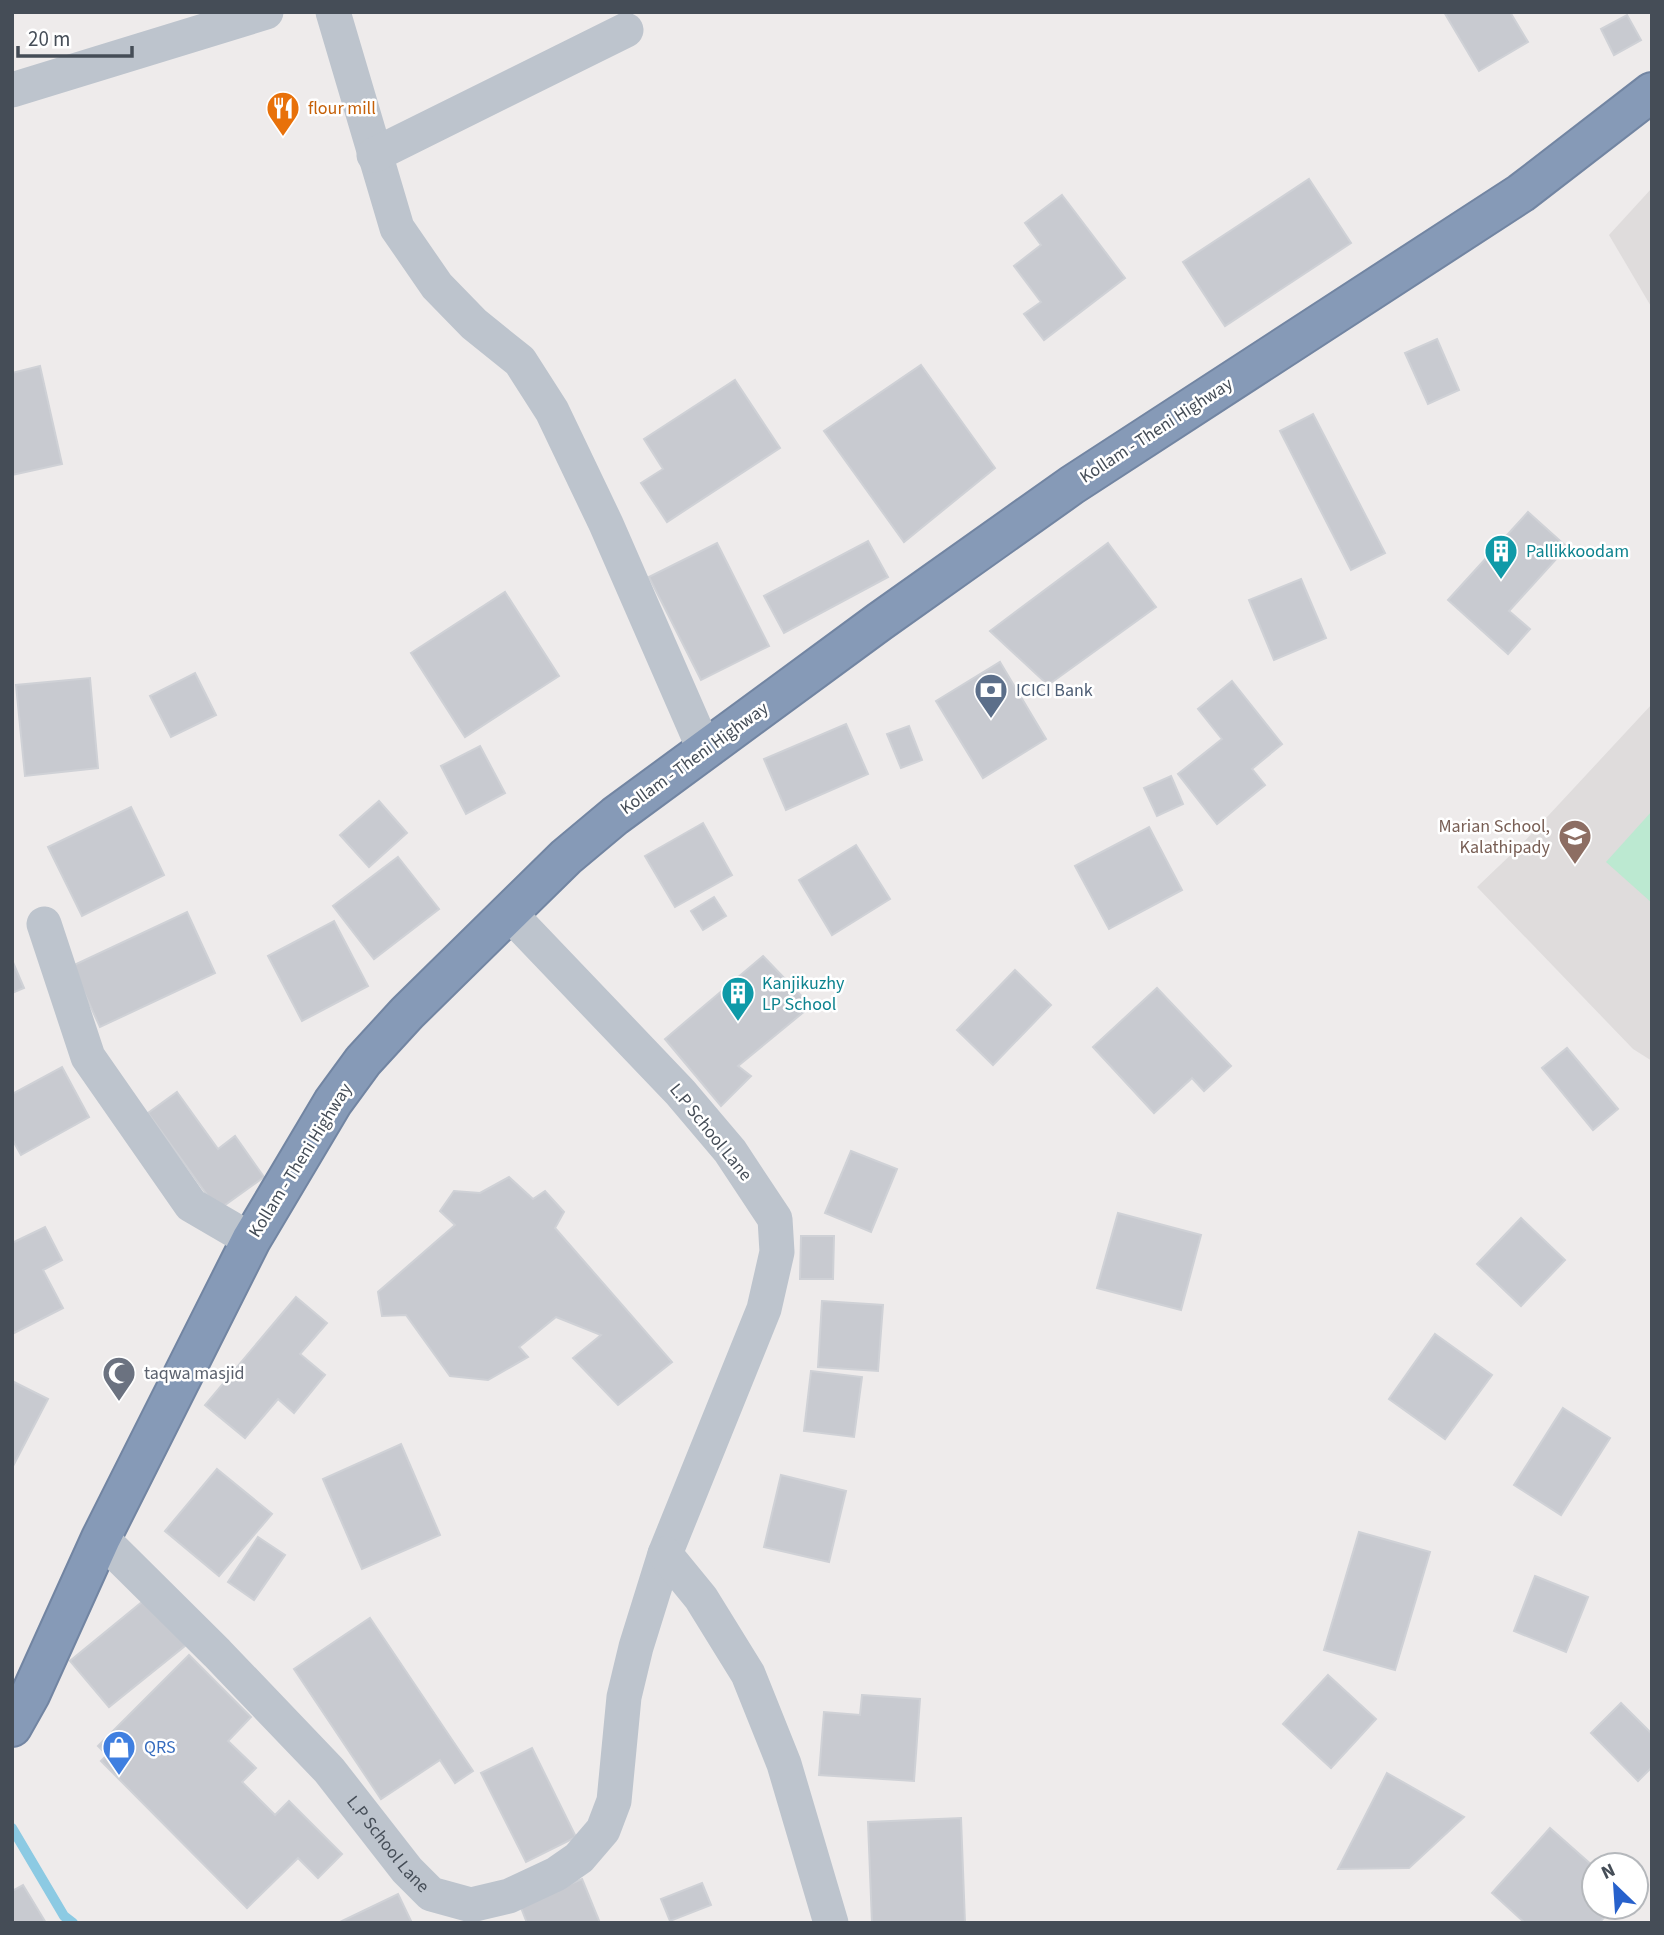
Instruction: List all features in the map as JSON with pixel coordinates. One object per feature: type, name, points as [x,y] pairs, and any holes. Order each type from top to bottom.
[{"type":"highway","name":"Kollam - Theni Highway","points":[[21,1711],[101,1538],[251,1240],[332,1102],[363,1061],[407,1013],[566,857],[615,816],[879,622],[1072,485],[1521,193],[1652,92]]},
{"type":"street","points":[[12,90],[266,12]]},
{"type":"street","points":[[332,12],[397,228],[437,286],[474,324],[520,360],[552,411],[606,524],[705,751]]},
{"type":"street","points":[[374,155],[626,30]]},
{"type":"street","name":"L.P School Lane","points":[[101,1538],[217,1653],[329,1770],[415,1878],[431,1894],[471,1905],[509,1896],[556,1874],[579,1858],[603,1830],[614,1801],[624,1697],[636,1647],[665,1554],[764,1309],[777,1252],[775,1219],[730,1151],[680,1092],[510,914]]},
{"type":"street","points":[[44,924],[88,1056],[191,1205],[251,1240]]},
{"type":"street","points":[[665,1554],[701,1598],[748,1674],[784,1764],[831,1923]]},
{"type":"shaded area","points":[[1652,188],[1652,308],[1609,235]]},
{"type":"shaded area","name":"Marian School, Kalathipady","points":[[1652,704],[1652,1061],[1633,1049],[1477,887],[1521,845]]},
{"type":"green space","points":[[1652,811],[1652,903],[1606,862]]},
{"type":"building","points":[[1444,12],[1510,12],[1528,42],[1479,71]]},
{"type":"building","points":[[1627,15],[1641,40],[1614,55],[1601,29]]},
{"type":"building","points":[[1309,179],[1351,243],[1225,326],[1183,262]]},
{"type":"building","points":[[1062,195],[1125,278],[1044,340],[1024,314],[1041,302],[1014,266],[1041,245],[1025,223]]},
{"type":"building","points":[[1437,339],[1459,390],[1428,404],[1405,353]]},
{"type":"building","points":[[921,365],[995,468],[904,542],[824,431]]},
{"type":"building","points":[[40,366],[62,464],[12,475],[12,373]]},
{"type":"building","points":[[735,380],[780,448],[667,522],[641,483],[663,469],[644,439]]},
{"type":"building","points":[[1313,414],[1385,553],[1351,570],[1280,431]]},
{"type":"building","name":"Pallikkoodam","points":[[1528,512],[1567,547],[1509,611],[1530,629],[1508,654],[1448,600]]},
{"type":"building","points":[[868,541],[888,577],[784,633],[764,596]]},
{"type":"building","points":[[717,543],[769,646],[701,680],[649,577]]},
{"type":"building","points":[[1108,543],[1156,607],[1048,685],[990,631]]},
{"type":"building","points":[[1301,579],[1326,638],[1274,660],[1249,600]]},
{"type":"building","points":[[505,592],[559,676],[465,737],[411,653]]},
{"type":"building","name":"ICICI Bank","points":[[1000,662],[1046,739],[983,778],[936,701]]},
{"type":"building","points":[[195,673],[216,715],[171,737],[150,696]]},
{"type":"building","points":[[90,678],[98,768],[25,776],[16,685]]},
{"type":"building","points":[[1232,681],[1282,744],[1252,769],[1265,785],[1217,824],[1178,774],[1222,739],[1198,709]]},
{"type":"building","points":[[846,724],[868,774],[786,810],[764,759]]},
{"type":"building","points":[[909,726],[922,760],[901,768],[887,734]]},
{"type":"building","points":[[480,746],[505,793],[466,814],[441,766]]},
{"type":"building","points":[[1171,776],[1183,804],[1157,816],[1144,788]]},
{"type":"building","points":[[379,801],[407,833],[369,867],[340,835]]},
{"type":"building","points":[[131,807],[164,875],[82,916],[48,847]]},
{"type":"building","points":[[703,823],[732,875],[675,907],[645,856]]},
{"type":"building","points":[[1149,827],[1182,890],[1109,929],[1075,866]]},
{"type":"building","points":[[856,845],[890,899],[832,935],[799,880]]},
{"type":"building","points":[[398,857],[439,909],[374,959],[333,906]]},
{"type":"building","points":[[714,897],[726,916],[703,930],[691,911]]},
{"type":"building","points":[[187,912],[215,973],[100,1027],[72,966]]},
{"type":"building","points":[[334,921],[368,986],[302,1021],[268,956]]},
{"type":"building","name":"Kanjikuzhy LP School","points":[[763,956],[811,1006],[738,1066],[751,1076],[721,1106],[665,1039]]},
{"type":"building","points":[[12,960],[24,988],[12,993]]},
{"type":"building","points":[[1015,970],[1051,1005],[993,1065],[957,1030]]},
{"type":"building","points":[[1157,988],[1231,1066],[1204,1091],[1192,1078],[1154,1113],[1093,1047]]},
{"type":"building","points":[[1567,1048],[1618,1109],[1593,1130],[1542,1068]]},
{"type":"building","points":[[62,1067],[89,1117],[21,1155],[12,1139],[12,1094]]},
{"type":"building","points":[[177,1092],[218,1149],[235,1136],[264,1177],[218,1210],[148,1113]]},
{"type":"building","points":[[851,1151],[897,1169],[871,1232],[825,1213]]},
{"type":"building","points":[[509,1177],[533,1199],[545,1191],[564,1212],[555,1228],[672,1362],[618,1405],[573,1358],[601,1335],[556,1317],[519,1347],[528,1357],[488,1380],[450,1376],[406,1315],[382,1316],[378,1292],[455,1225],[440,1211],[454,1191],[480,1193]]},
{"type":"building","points":[[1118,1213],[1201,1235],[1181,1310],[1097,1288]]},
{"type":"building","points":[[1521,1218],[1565,1260],[1521,1306],[1477,1264]]},
{"type":"building","points":[[45,1227],[62,1260],[43,1270],[63,1308],[12,1334],[12,1243]]},
{"type":"building","points":[[801,1236],[834,1236],[833,1279],[800,1279]]},
{"type":"building","points":[[296,1297],[327,1323],[300,1354],[325,1375],[294,1413],[278,1399],[245,1438],[205,1405]]},
{"type":"building","points":[[822,1301],[883,1305],[878,1371],[818,1367]]},
{"type":"building","points":[[1435,1334],[1492,1375],[1445,1439],[1389,1399]]},
{"type":"building","points":[[811,1371],[862,1377],[854,1437],[804,1431]]},
{"type":"building","points":[[12,1381],[48,1399],[12,1468]]},
{"type":"building","points":[[1563,1408],[1610,1438],[1561,1515],[1514,1485]]},
{"type":"building","points":[[401,1444],[440,1535],[362,1569],[323,1479]]},
{"type":"building","points":[[217,1469],[272,1514],[219,1576],[165,1531]]},
{"type":"building","points":[[781,1475],[846,1491],[829,1562],[764,1547]]},
{"type":"building","points":[[1359,1532],[1430,1552],[1395,1670],[1324,1650]]},
{"type":"building","points":[[258,1537],[285,1555],[254,1600],[228,1582]]},
{"type":"building","points":[[1535,1576],[1588,1597],[1566,1652],[1514,1631]]},
{"type":"building","points":[[153,1593],[191,1641],[109,1707],[70,1661]]},
{"type":"building","points":[[370,1618],[473,1771],[455,1783],[440,1760],[381,1799],[294,1669]]},
{"type":"building","points":[[189,1655],[251,1717],[228,1741],[256,1768],[242,1782],[275,1815],[289,1801],[342,1854],[318,1878],[298,1858],[247,1908],[101,1761],[107,1755],[98,1746]]},
{"type":"building","points":[[1328,1675],[1376,1719],[1331,1768],[1283,1724]]},
{"type":"building","points":[[862,1695],[920,1699],[914,1781],[819,1775],[824,1712],[860,1715]]},
{"type":"building","points":[[1621,1703],[1652,1734],[1652,1767],[1638,1781],[1591,1733]]},
{"type":"building","points":[[532,1748],[576,1837],[526,1862],[481,1773]]},
{"type":"building","points":[[1387,1773],[1464,1817],[1409,1868],[1338,1869]]},
{"type":"building","points":[[961,1818],[965,1923],[872,1923],[868,1822]]},
{"type":"building","points":[[1550,1828],[1580,1855],[1580,1921],[1601,1921],[1525,1923],[1492,1893]]},
{"type":"building","points":[[582,1879],[600,1923],[527,1923],[520,1905]]},
{"type":"building","points":[[702,1883],[711,1905],[670,1921],[661,1899]]},
{"type":"building","points":[[23,1885],[46,1923],[12,1923],[12,1891]]},
{"type":"building","points":[[398,1894],[412,1923],[338,1923]]},
{"type":"waterway","points":[[12,1828],[64,1916],[73,1923]]},
{"type":"place","name":"flour mill","points":[[283,138]]},
{"type":"place","name":"Pallikkoodam","points":[[1501,581]]},
{"type":"place","name":"ICICI Bank","points":[[991,720]]},
{"type":"place","name":"Marian School, Kalathipady","points":[[1575,866]]},
{"type":"place","name":"Kanjikuzhy LP School","points":[[738,1023]]},
{"type":"place","name":"taqwa masjid","points":[[119,1403]]},
{"type":"place","name":"QRS","points":[[119,1777]]}]
